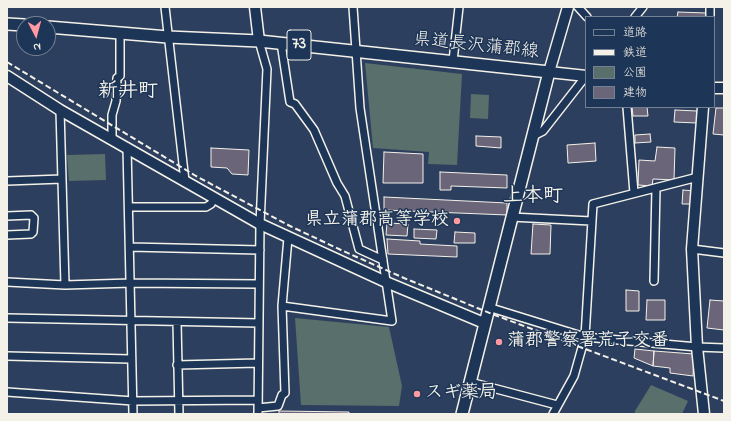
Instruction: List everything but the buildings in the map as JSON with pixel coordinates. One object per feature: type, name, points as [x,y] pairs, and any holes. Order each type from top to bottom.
[{"type":"main road","name":"県道長沢蒲郡線","points":[[56,28],[168,37],[259,41],[549,72],[462,414]]},
{"type":"street","points":[[165,7],[185,181]]},
{"type":"street","points":[[255,7],[259,41],[267,69],[260,224],[258,411],[278,406],[284,393],[282,306],[288,238]]},
{"type":"street","points":[[282,306],[392,321],[360,108],[353,7]]},
{"type":"street","points":[[453,61],[459,7]]},
{"type":"street","points":[[568,7],[549,72],[585,76]]},
{"type":"street","points":[[578,7],[586,16]]},
{"type":"street","points":[[636,16],[643,7]]},
{"type":"street","points":[[112,138],[112,115],[116,101],[117,78],[120,76],[120,33]]},
{"type":"street","points":[[281,43],[290,102],[295,104],[314,130],[337,183],[345,196],[359,249],[383,260]]},
{"type":"street","points":[[7,76],[60,110],[112,138],[260,224],[386,282],[484,323]]},
{"type":"street","points":[[533,136],[543,130],[585,77]]},
{"type":"street","points":[[626,108],[634,193]]},
{"type":"street","points":[[703,108],[692,249],[696,347],[704,414]]},
{"type":"street","points":[[60,110],[65,285]]},
{"type":"street","points":[[127,147],[132,321],[130,359],[133,414]]},
{"type":"street","points":[[553,414],[574,376],[585,337],[593,204],[698,177]]},
{"type":"street","points":[[7,181],[62,179]]},
{"type":"street","points":[[654,281],[656,188]]},
{"type":"street","points":[[129,207],[206,207],[211,204],[214,198]]},
{"type":"street","points":[[7,216],[31,216],[34,218],[33,232],[31,234],[7,235]]},
{"type":"street","points":[[511,218],[591,221]]},
{"type":"street","points":[[130,247],[260,250]]},
{"type":"street","points":[[692,249],[724,253]]},
{"type":"street","points":[[7,282],[65,285],[131,282],[259,284]]},
{"type":"street","points":[[488,307],[585,337],[696,347],[724,348]]},
{"type":"street","points":[[7,318],[177,322],[259,322]]},
{"type":"street","points":[[177,322],[179,414]]},
{"type":"street","points":[[7,356],[130,359]]},
{"type":"street","points":[[177,365],[258,363]]},
{"type":"street","points":[[470,382],[557,405]]},
{"type":"street","points":[[7,392],[133,401],[258,400]]},
{"type":"green space","points":[[365,63],[462,74],[457,165],[428,164],[429,152],[373,148]]},
{"type":"green space","points":[[471,94],[489,95],[488,119],[470,118]]},
{"type":"green space","points":[[105,154],[106,180],[69,181],[67,155]]},
{"type":"green space","points":[[295,318],[389,327],[402,386],[399,406],[301,405]]},
{"type":"green space","points":[[651,385],[688,401],[682,414],[635,414],[635,411]]},
{"type":"railway","points":[[7,62],[196,176],[290,226],[404,278],[492,314],[724,401]]},
{"type":"place","name":"県立蒲郡高等学校","points":[[457,221]]},
{"type":"place","name":"蒲郡警察署荒子交番","points":[[499,342]]},
{"type":"place","name":"スギ薬局","points":[[417,394]]},
{"type":"district","name":"新井町","points":[[128,93]]},
{"type":"district","name":"上本町","points":[[533,198]]}]
